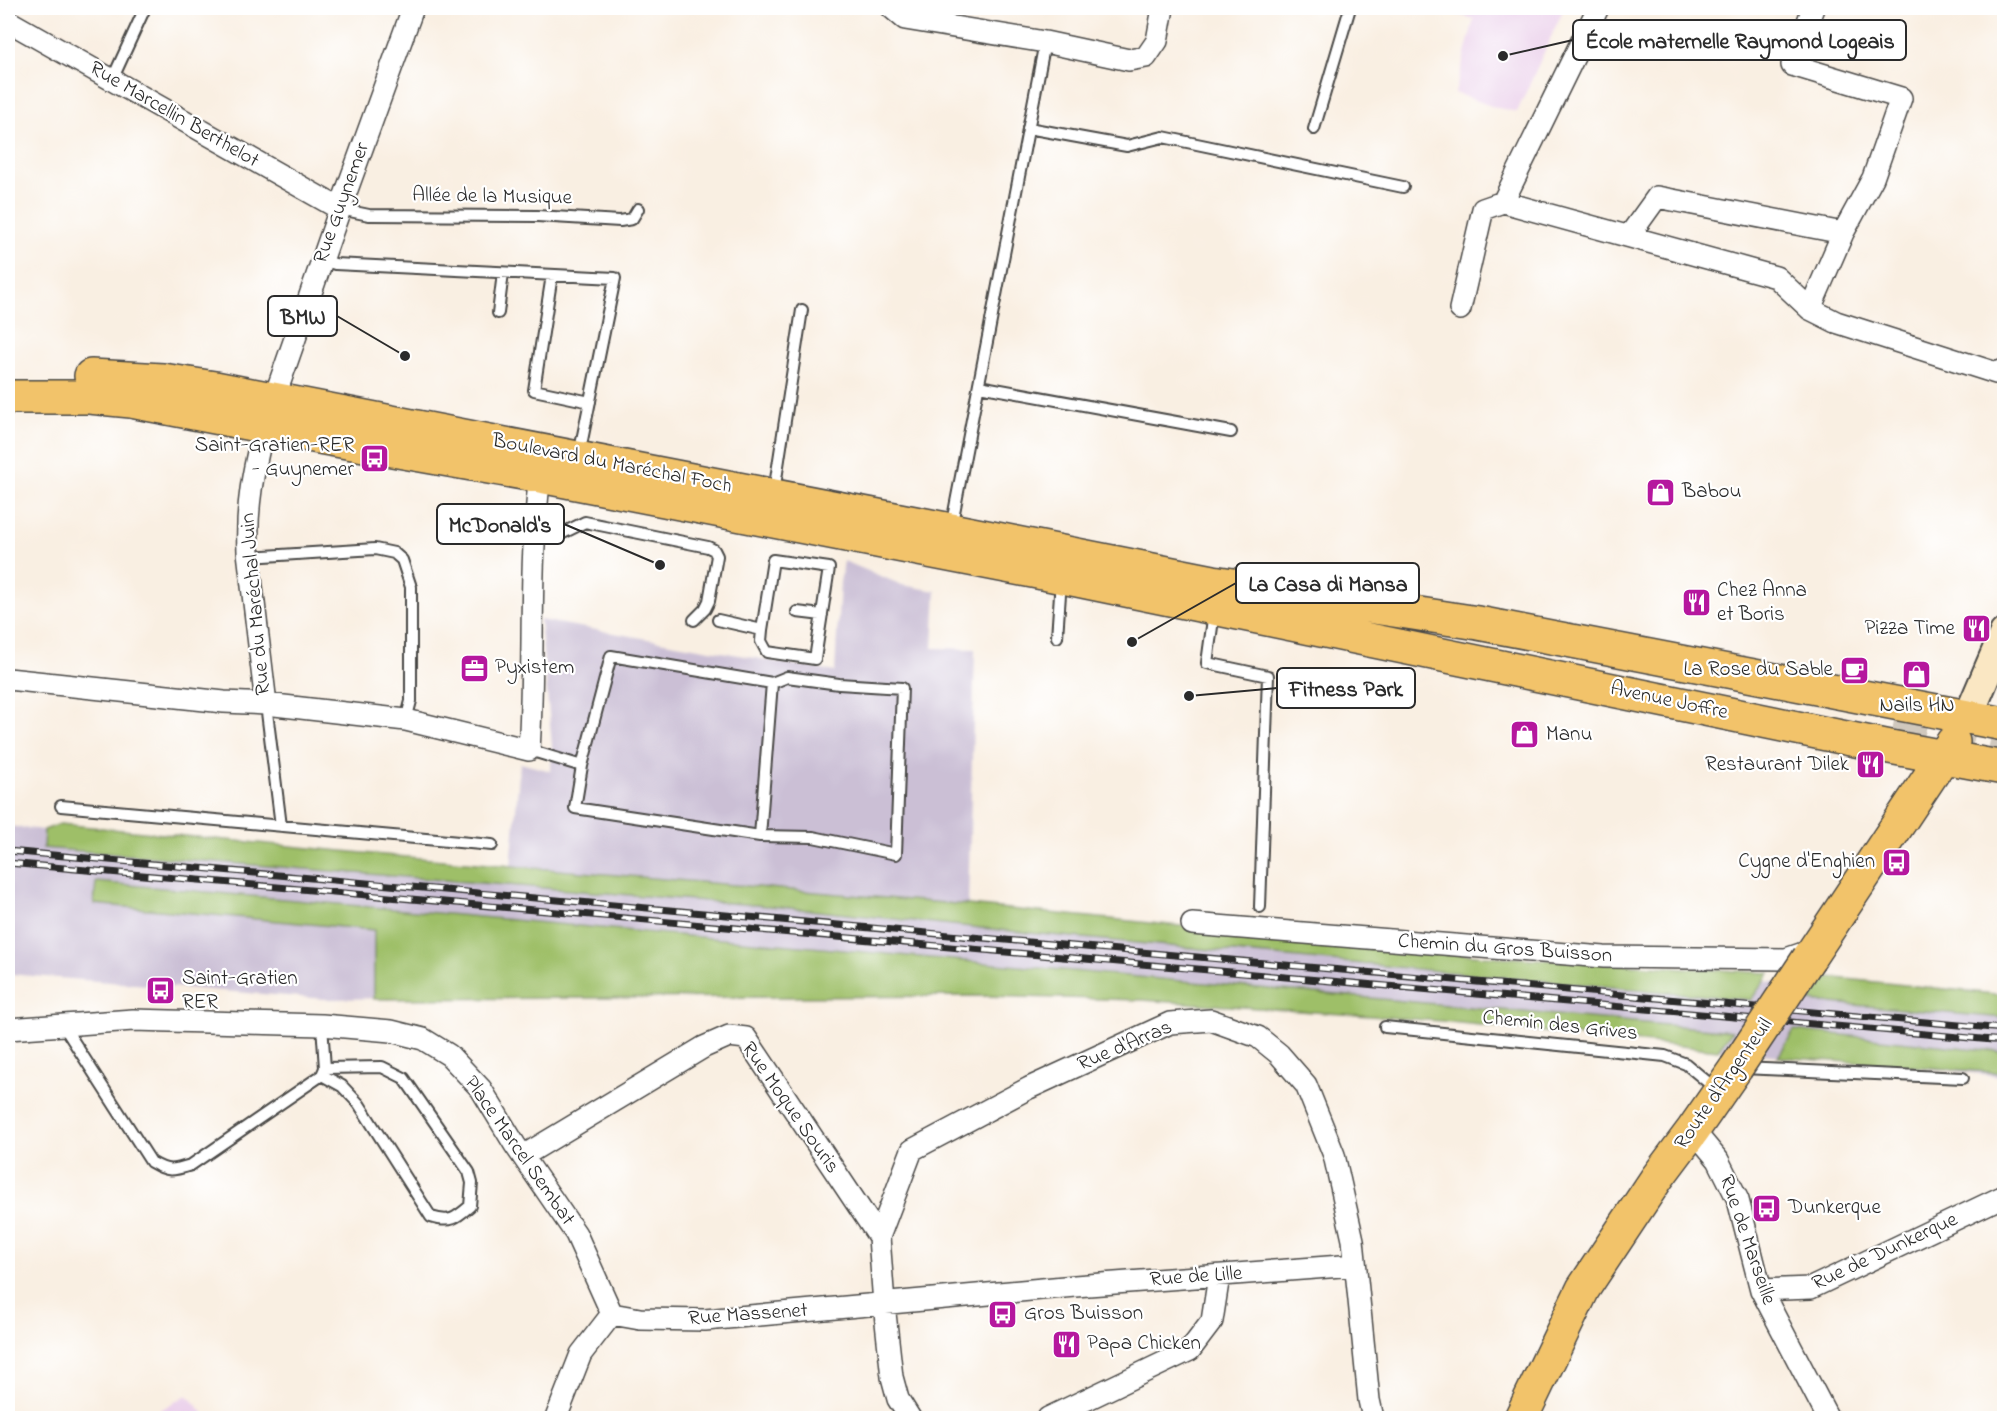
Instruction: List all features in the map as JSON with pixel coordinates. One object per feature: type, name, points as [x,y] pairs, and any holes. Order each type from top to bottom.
[{"type":"main road","name":"Boulevard du Maréchal Foch","points":[[8,378],[80,376],[143,379],[195,385],[268,413],[540,476],[1061,577],[1209,599]]},
{"type":"main road","name":"Boulevard du Maréchal Foch","points":[[8,397],[111,398],[268,413],[579,458],[951,530],[1209,599]]},
{"type":"main road","name":"Avenue Joffre","points":[[1209,599],[1340,602],[1478,623],[2004,724]]},
{"type":"main road","name":"Avenue Joffre","points":[[1209,599],[1333,633],[1646,690],[1943,758],[2004,768]]},
{"type":"main road","name":"Avenue Joffre","points":[[1340,602],[1458,633],[1894,721],[1731,696],[1646,690]]},
{"type":"main road","points":[[1968,717],[2004,633]]},
{"type":"main road","name":"Route d'Argenteuil","points":[[1521,1419],[1583,1289],[1657,1178],[1728,1080],[1968,717]]},
{"type":"street","name":"Rue Guynemer","points":[[268,413],[413,8]]},
{"type":"street","points":[[892,8],[905,19],[1044,42],[1129,60],[1146,57],[1156,41],[1162,8]]},
{"type":"street","points":[[1503,202],[1598,8]]},
{"type":"street","points":[[1810,309],[1843,233],[1873,178],[1901,98],[1792,65],[1813,8]]},
{"type":"street","name":"Rue Marcellin Berthelot","points":[[8,21],[340,209]]},
{"type":"street","points":[[1629,236],[1658,196],[1843,233]]},
{"type":"street","points":[[1460,309],[1483,208],[1503,202],[1776,277],[1810,309],[1836,322],[1995,374],[2004,370]]},
{"type":"street","name":"Rue du Maréchal Juin","points":[[8,680],[224,702],[267,704],[249,557],[247,509],[268,413]]},
{"type":"street","points":[[267,704],[406,720],[529,750],[531,616],[540,476]]},
{"type":"street","name":"Chemin du Gros Buisson","points":[[1192,924],[1604,957],[1786,959],[1813,953]]},
{"type":"street","name":"Place Marcel Sembat","points":[[63,1025],[133,1020],[322,1025],[391,1030],[423,1039],[449,1055],[481,1089],[576,1234],[612,1314]]},
{"type":"street","name":"Rue d'Arras","points":[[910,1419],[898,1399],[892,1377],[879,1237],[912,1150],[1029,1088],[1170,1023],[1211,1020],[1258,1037],[1279,1054],[1306,1085],[1334,1155],[1353,1240],[1355,1265]]},
{"type":"street","points":[[8,1029],[63,1025]]},
{"type":"street","name":"Rue Moque Souris","points":[[523,1156],[704,1047],[729,1036],[746,1038],[879,1237]]},
{"type":"street","name":"Rue de Marseille","points":[[1693,1130],[1718,1160],[1738,1200],[1761,1290],[1828,1419]]},
{"type":"street","name":"Rue de Dunkerque","points":[[1761,1290],[1811,1288],[2004,1197]]},
{"type":"street","points":[[1355,1265],[1373,1419]]},
{"type":"street","name":"Rue de Lille","points":[[884,1304],[1355,1265]]},
{"type":"street","points":[[1048,1419],[1190,1350],[1212,1320],[1219,1276]]},
{"type":"street","name":"Rue Massenet","points":[[612,1314],[640,1319],[705,1320],[884,1304]]},
{"type":"street","points":[[556,1419],[581,1354],[612,1314]]},
{"type":"lane","points":[[112,80],[145,8]]},
{"type":"lane","points":[[1314,129],[1350,8]]},
{"type":"lane","points":[[951,530],[1044,42]]},
{"type":"lane","points":[[1028,128],[1127,146],[1163,137],[1402,187]]},
{"type":"lane","name":"Allée de la Musique","points":[[340,209],[369,215],[537,216],[620,221],[632,219],[638,209]]},
{"type":"lane","points":[[322,260],[335,264],[615,278],[579,458]]},
{"type":"lane","points":[[498,313],[503,273]]},
{"type":"lane","points":[[552,275],[534,390],[590,402]]},
{"type":"lane","points":[[774,495],[802,310]]},
{"type":"lane","points":[[980,386],[1232,432]]},
{"type":"lane","points":[[535,534],[559,536],[585,522],[714,550],[717,556],[709,601],[705,609],[694,620]]},
{"type":"lane","points":[[249,557],[375,549],[394,553],[402,560],[411,586],[411,701],[406,720]]},
{"type":"lane","points":[[773,560],[829,568],[822,615],[815,659],[767,652],[760,641],[773,560]]},
{"type":"lane","points":[[1057,637],[1061,577]]},
{"type":"lane","points":[[1209,599],[1207,663],[1268,676],[1260,907]]},
{"type":"lane","points":[[766,606],[779,609]]},
{"type":"lane","points":[[798,612],[822,615]]},
{"type":"lane","points":[[718,620],[762,630]]},
{"type":"lane","points":[[611,656],[772,682],[787,677],[839,684],[902,688],[896,854],[813,837],[760,836],[575,808],[582,766],[611,656]]},
{"type":"lane","points":[[760,836],[772,682]]},
{"type":"lane","points":[[267,704],[281,826]]},
{"type":"lane","points":[[529,750],[582,766]]},
{"type":"lane","points":[[61,806],[492,845]]},
{"type":"lane","points":[[63,1025],[151,1162],[164,1169],[174,1170],[191,1165],[323,1072],[382,1067],[404,1078],[469,1172],[472,1183],[470,1206],[458,1217],[445,1221],[431,1217],[359,1104],[342,1086],[323,1072]]},
{"type":"lane","points":[[322,1025],[323,1072]]},
{"type":"lane","name":"Chemin des Grives","points":[[1385,1027],[1665,1056],[1728,1080]]},
{"type":"lane","points":[[1728,1080],[1963,1078]]},
{"type":"shaded area","points":[[1435,8],[1564,8],[1517,112],[1494,107],[1455,93],[1474,19]]},
{"type":"shaded area","points":[[844,561],[902,585],[936,591],[933,648],[975,649],[968,905],[1031,911],[1175,935],[2004,1000],[2004,1076],[1718,1050],[1151,988],[325,999],[8,974],[8,826],[44,830],[60,824],[511,867],[520,763],[551,771],[552,745],[540,620],[835,672],[840,582]]},
{"type":"shaded area","points":[[187,1395],[208,1418],[146,1418]]},
{"type":"green space","points":[[60,824],[384,855],[968,905],[1485,956],[1770,973],[1751,1000],[1029,933],[780,907],[43,848],[44,830]]},
{"type":"green space","points":[[96,882],[1732,1031],[1718,1050],[1441,1021],[1142,1000],[981,996],[374,999],[374,930],[94,904]]},
{"type":"green space","points":[[1826,977],[2004,995],[2004,1018],[1809,1001]]},
{"type":"green space","points":[[1794,1030],[2004,1052],[2004,1073],[1778,1057]]},
{"type":"tunnel","points":[[1893,726],[2004,749]]},
{"type":"railway","points":[[8,851],[2004,1029]]},
{"type":"railway","points":[[8,863],[2004,1041]]},
{"type":"place","name":"École maternelle Raymond Logeais","points":[[1503,56]]},
{"type":"place","name":"BMW","points":[[405,356]]},
{"type":"place","name":"Saint-Gratien-RER - Guynemer","points":[[375,458]]},
{"type":"place","name":"Babou","points":[[1661,492]]},
{"type":"place","name":"McDonald's","points":[[660,565]]},
{"type":"place","name":"Chez Anna et Boris","points":[[1696,603]]},
{"type":"place","name":"Pizza Time","points":[[1976,629]]},
{"type":"place","name":"La Casa di Mansa","points":[[1132,642]]},
{"type":"place","name":"Pyxistem","points":[[474,668]]},
{"type":"place","name":"La Rose du Sable","points":[[1854,670]]},
{"type":"place","name":"Nails HN","points":[[1917,675]]},
{"type":"place","name":"Fitness Park","points":[[1189,696]]},
{"type":"place","name":"Manu","points":[[1525,735]]},
{"type":"place","name":"Restaurant Dilek","points":[[1870,765]]},
{"type":"place","name":"Cygne d'Enghien","points":[[1896,862]]},
{"type":"place","name":"Saint-Gratien RER","points":[[161,991]]},
{"type":"place","name":"Dunkerque","points":[[1767,1208]]},
{"type":"place","name":"Gros Buisson","points":[[1003,1314]]},
{"type":"place","name":"Papa Chicken","points":[[1066,1344]]}]
